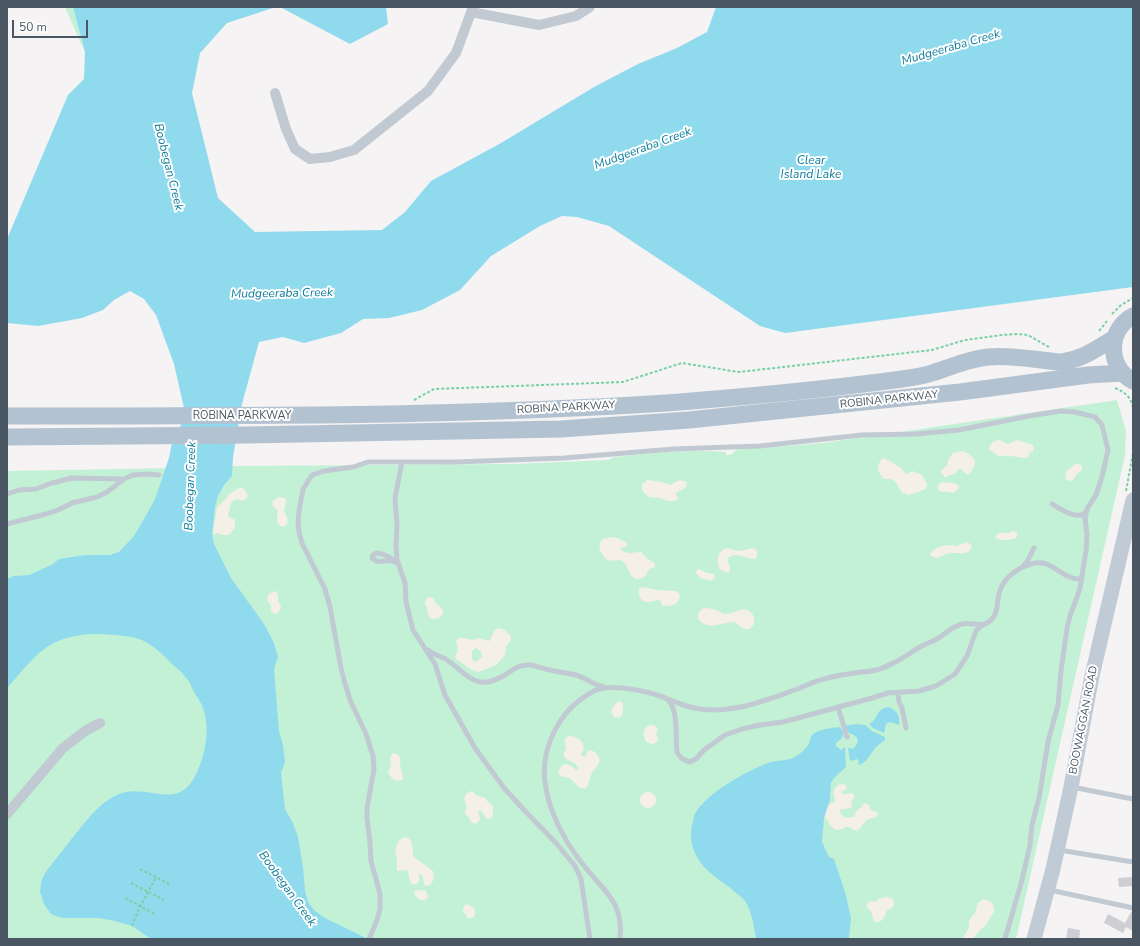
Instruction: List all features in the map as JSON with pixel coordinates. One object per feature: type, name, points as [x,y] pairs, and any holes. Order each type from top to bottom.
[{"type":"main road","points":[[1128,377],[1116,362],[1113,350],[1115,338],[1120,327],[1127,319],[1133,316]]},
{"type":"main road","name":"ROBINA PARKWAY","points":[[7,416],[252,416],[467,412],[575,408],[753,396],[826,389],[918,377],[958,364],[987,357],[1000,356],[1067,361],[1084,356],[1115,338]]},
{"type":"main road","name":"ROBINA PARKWAY","points":[[7,437],[248,435],[562,429],[681,421],[960,392],[1085,375],[1128,377]]},
{"type":"main road","name":"BOOWAGGAN ROAD","points":[[1034,939],[1048,890],[1071,787],[1092,676],[1133,500]]},
{"type":"street","points":[[275,93],[286,129],[295,148],[310,158],[330,157],[354,150],[428,91],[456,53],[472,9],[539,25],[576,16],[590,7]]},
{"type":"street","points":[[7,814],[63,748],[85,731],[100,722]]},
{"type":"lane","points":[[369,939],[380,909],[380,894],[371,861],[367,818],[367,808],[374,769],[373,756],[366,734],[350,700],[344,680],[330,607],[325,589],[302,543],[299,532],[298,523],[303,489],[312,476],[324,471],[353,467],[368,462],[456,462],[564,458],[674,449],[760,446],[862,435],[915,434],[959,430],[1028,416],[1061,411],[1076,412],[1095,417],[1102,425],[1108,450],[1096,495],[1084,517],[1087,535],[1082,579],[1067,628],[1058,705],[1048,742],[1039,798],[1032,825],[1030,845],[1022,880],[1005,939]]},
{"type":"lane","points":[[402,462],[395,498],[397,525],[396,546],[399,564],[405,583],[406,602],[413,630],[435,664],[445,695],[475,748],[504,788],[556,843],[575,866],[581,879],[590,939]]},
{"type":"lane","points":[[7,524],[46,514],[86,498],[97,497],[107,492],[124,479],[133,475],[159,475]]},
{"type":"lane","points":[[7,490],[36,489],[72,478],[124,479]]},
{"type":"lane","points":[[7,494],[19,490]]},
{"type":"lane","points":[[1052,504],[1067,512],[1084,517]]},
{"type":"lane","points":[[1022,567],[1028,560],[1034,548]]},
{"type":"lane","points":[[667,699],[671,703],[674,711],[677,752],[680,757],[690,762],[696,759],[704,750],[725,735],[742,729],[783,722],[888,693],[919,691],[936,686],[955,674],[967,656],[975,634],[980,627],[989,622],[995,616],[998,607],[998,597],[1002,585],[1010,575],[1022,567],[1034,563],[1044,563],[1062,574],[1073,578],[1082,579]]},
{"type":"lane","points":[[1073,578],[1079,585],[1079,591]]},
{"type":"lane","points":[[426,648],[430,652],[449,662],[471,680],[483,682],[496,679],[522,665],[530,665],[583,677],[600,686],[654,694],[695,708],[718,709],[737,708],[760,703],[826,678],[877,670],[895,663],[923,645],[935,641],[962,624],[983,625]]},
{"type":"lane","points":[[969,624],[973,626],[975,634]]},
{"type":"lane","points":[[435,664],[435,658],[440,656]]},
{"type":"lane","points":[[590,682],[594,689],[590,694]]},
{"type":"lane","points":[[613,688],[598,689],[567,711],[553,734],[546,755],[544,782],[552,809],[565,839],[585,868],[603,887],[615,903],[620,917],[620,939]]},
{"type":"lane","points":[[898,693],[906,728]]},
{"type":"lane","points":[[674,711],[677,705],[687,706]]},
{"type":"lane","points":[[838,707],[847,737]]},
{"type":"lane","points":[[1071,787],[1133,799]]},
{"type":"lane","points":[[1057,850],[1133,862]]},
{"type":"lane","points":[[1048,890],[1133,908]]},
{"type":"path","points":[[1097,333],[1121,305],[1133,298]]},
{"type":"path","points":[[410,401],[434,389],[623,382],[682,363],[739,372],[932,350],[964,340],[1002,335],[1028,335],[1053,349]]},
{"type":"path","points":[[1112,387],[1129,397],[1133,408]]},
{"type":"path","points":[[140,869],[171,885]]},
{"type":"path","points":[[132,926],[140,906],[156,877]]},
{"type":"path","points":[[131,883],[164,900]]},
{"type":"path","points":[[125,898],[156,914]]},
{"type":"green space","points":[[65,7],[73,7],[85,52]]},
{"type":"green space","points":[[1117,400],[1126,431],[1125,455],[1016,939],[7,939],[7,471],[232,466],[515,464],[609,460],[614,457],[684,451],[726,452],[726,455],[733,454],[733,452],[739,449],[823,443]]},
{"type":"sand","points":[[999,440],[1008,444],[1017,440],[1033,445],[1034,449],[1026,458],[998,456],[989,449],[992,443]]},
{"type":"sand","points":[[962,451],[966,452],[975,460],[975,465],[971,472],[966,474],[959,469],[955,474],[945,477],[941,470],[947,466],[948,460],[953,453]]},
{"type":"sand","points":[[883,458],[901,468],[907,474],[912,471],[922,475],[927,484],[926,489],[909,495],[903,493],[894,481],[884,479],[880,474],[878,466]]},
{"type":"sand","points":[[1075,464],[1080,464],[1082,466],[1082,470],[1075,476],[1073,481],[1065,479],[1066,472]]},
{"type":"sand","points":[[647,480],[671,485],[682,481],[686,482],[687,485],[685,488],[676,493],[678,499],[667,501],[649,497],[643,492],[642,484]]},
{"type":"sand","points":[[943,482],[956,484],[959,488],[954,493],[939,491],[938,486]]},
{"type":"sand","points":[[239,488],[245,490],[248,496],[245,500],[235,500],[231,504],[228,514],[229,517],[235,520],[234,529],[228,535],[218,533],[213,534],[217,507],[226,499],[228,495]]},
{"type":"sand","points":[[279,497],[285,498],[286,501],[284,511],[288,522],[286,526],[283,527],[278,523],[278,511],[273,505],[273,501]]},
{"type":"sand","points":[[1014,531],[1018,534],[1016,538],[1000,540],[995,538],[997,534]]},
{"type":"sand","points":[[612,537],[627,543],[625,547],[620,549],[628,553],[641,552],[647,559],[655,564],[655,566],[649,570],[644,577],[637,579],[634,578],[626,564],[620,560],[608,560],[600,550],[599,547],[601,541]]},
{"type":"sand","points":[[967,542],[972,545],[971,549],[966,553],[949,553],[936,558],[930,555],[931,552],[938,547],[949,545],[956,546]]},
{"type":"sand","points":[[726,548],[736,551],[755,549],[757,551],[756,559],[733,555],[727,560],[730,567],[728,573],[719,568],[718,561],[719,553]]},
{"type":"sand","points":[[699,569],[707,573],[714,574],[715,578],[711,581],[700,578],[696,573]]},
{"type":"sand","points":[[642,587],[675,591],[679,593],[680,597],[675,604],[669,606],[662,605],[660,600],[645,602],[641,599],[639,593],[639,589]]},
{"type":"sand","points":[[275,591],[277,592],[278,602],[281,605],[280,610],[276,614],[271,610],[271,605],[267,599],[269,594]]},
{"type":"sand","points":[[429,597],[433,598],[437,605],[442,608],[443,613],[439,618],[435,619],[429,615],[425,604],[426,599]]},
{"type":"sand","points":[[705,608],[717,610],[726,614],[747,610],[753,615],[754,622],[752,627],[749,629],[742,628],[735,622],[711,626],[707,625],[698,619],[699,612]]},
{"type":"sand","points":[[498,628],[505,630],[511,636],[511,640],[506,647],[505,655],[496,665],[479,672],[472,670],[456,659],[455,656],[458,651],[456,641],[458,638],[473,640],[479,638],[489,641],[494,631]],"holes":[[[477,648],[481,652],[482,657],[475,662],[472,659],[472,651]]]},
{"type":"sand","points":[[618,701],[623,703],[622,715],[619,718],[612,715],[612,709]]},
{"type":"sand","points":[[650,725],[655,726],[658,729],[656,733],[658,739],[656,743],[652,744],[646,742],[644,734],[644,730]]},
{"type":"sand","points":[[569,736],[576,737],[583,744],[584,747],[581,754],[582,756],[586,756],[587,752],[590,750],[595,752],[599,757],[599,764],[591,775],[588,786],[584,788],[580,787],[568,777],[560,776],[558,773],[564,764],[570,765],[576,770],[578,769],[576,764],[564,756],[566,748],[565,740]]},
{"type":"sand","points":[[393,753],[398,755],[400,759],[403,779],[399,781],[394,780],[388,772],[391,765],[390,758]]},
{"type":"sand","points":[[844,784],[847,787],[841,793],[852,793],[854,797],[851,802],[852,807],[839,811],[843,816],[846,818],[854,817],[857,810],[862,807],[864,803],[868,804],[871,810],[878,813],[877,817],[870,818],[865,821],[857,831],[849,827],[838,830],[835,829],[824,816],[827,805],[835,801],[834,789],[838,785]]},
{"type":"sand","points":[[471,791],[476,795],[485,798],[493,806],[493,815],[490,819],[486,818],[482,811],[477,812],[480,820],[476,824],[471,822],[469,817],[466,815],[465,812],[467,806],[464,799],[466,794]]},
{"type":"sand","points":[[648,792],[655,797],[656,800],[651,807],[648,808],[641,803],[640,800],[645,793]]},
{"type":"sand","points":[[406,837],[412,843],[414,857],[433,871],[433,880],[431,884],[427,886],[424,885],[421,874],[419,874],[418,883],[412,884],[410,882],[408,871],[397,871],[397,858],[395,851],[400,840]]},
{"type":"sand","points":[[416,890],[426,891],[428,896],[427,899],[421,900],[418,898],[414,893]]},
{"type":"sand","points":[[886,897],[893,899],[894,905],[892,908],[887,910],[881,921],[874,921],[867,904],[870,901],[876,902],[878,899]]},
{"type":"sand","points":[[983,899],[992,903],[994,912],[985,926],[973,939],[962,939],[969,928],[969,920],[975,913],[978,903]]},
{"type":"sand","points":[[467,904],[474,909],[475,914],[473,918],[468,918],[463,911],[464,906]]},
{"type":"water","name":"Clear Island Lake","points":[[73,7],[276,7],[227,23],[200,53],[192,93],[218,198],[255,232],[382,230],[405,212],[431,181],[501,143],[594,87],[638,64],[677,48],[707,32],[716,7],[1133,7],[1133,287],[785,333],[760,326],[609,226],[577,217],[562,216],[540,226],[491,256],[460,290],[422,310],[389,318],[363,319],[341,333],[304,343],[283,337],[259,342],[242,404],[233,457],[232,476],[224,485],[218,496],[215,507],[212,534],[214,544],[231,578],[264,624],[274,643],[278,657],[274,669],[279,731],[283,745],[285,762],[281,773],[285,809],[293,823],[298,837],[305,891],[308,902],[314,910],[323,917],[368,939],[151,939],[132,926],[115,921],[99,918],[62,918],[51,914],[44,904],[40,892],[41,882],[48,868],[93,813],[105,802],[119,794],[131,791],[173,794],[182,791],[190,783],[198,770],[205,747],[207,731],[202,706],[185,677],[163,654],[144,641],[128,636],[93,634],[75,636],[58,641],[46,648],[28,664],[7,688],[7,579],[14,576],[29,575],[53,564],[59,559],[85,555],[110,555],[119,552],[134,536],[155,499],[169,458],[173,438],[186,417],[174,364],[156,315],[144,299],[130,291],[114,300],[103,310],[82,318],[38,326],[7,323],[7,239],[68,95],[84,79],[85,52]]},
{"type":"water","points":[[280,7],[386,7],[388,24],[350,44]]},
{"type":"water","points":[[888,707],[897,713],[899,725],[890,722],[886,724],[884,733],[873,728],[869,724],[875,719],[881,710]]},
{"type":"water","points":[[857,724],[865,725],[872,731],[885,737],[885,740],[875,748],[866,761],[859,765],[859,761],[857,759],[850,761],[848,748],[852,749],[855,747],[858,739],[849,733],[844,726]]},
{"type":"water","points":[[840,727],[844,733],[841,739],[836,743],[836,746],[841,750],[845,747],[846,767],[834,778],[831,783],[830,800],[824,818],[822,842],[829,857],[834,859],[845,892],[851,918],[849,939],[756,939],[751,914],[745,901],[708,871],[698,860],[692,845],[691,837],[691,829],[695,814],[702,804],[729,783],[768,763],[795,757],[805,749],[809,744],[811,736],[817,732],[825,729]]},
{"type":"building","points":[[1133,877],[1133,886],[1119,887],[1118,878]]},
{"type":"building","points":[[1131,912],[1133,912],[1133,931],[1126,927],[1123,933],[1104,923],[1108,914],[1125,923]]},
{"type":"building","points":[[1068,928],[1080,930],[1079,939],[1066,939]]},
{"type":"water label","name":"Mudgeeraba Creek","points":[[951,48]]},
{"type":"water label","name":"Mudgeeraba Creek","points":[[643,149]]},
{"type":"water label","name":"Boobegan Creek","points":[[168,167]]},
{"type":"water label","name":"Mudgeeraba Creek","points":[[282,294]]},
{"type":"water label","name":"Boobegan Creek","points":[[191,486]]},
{"type":"water label","name":"Boobegan Creek","points":[[287,889]]}]
